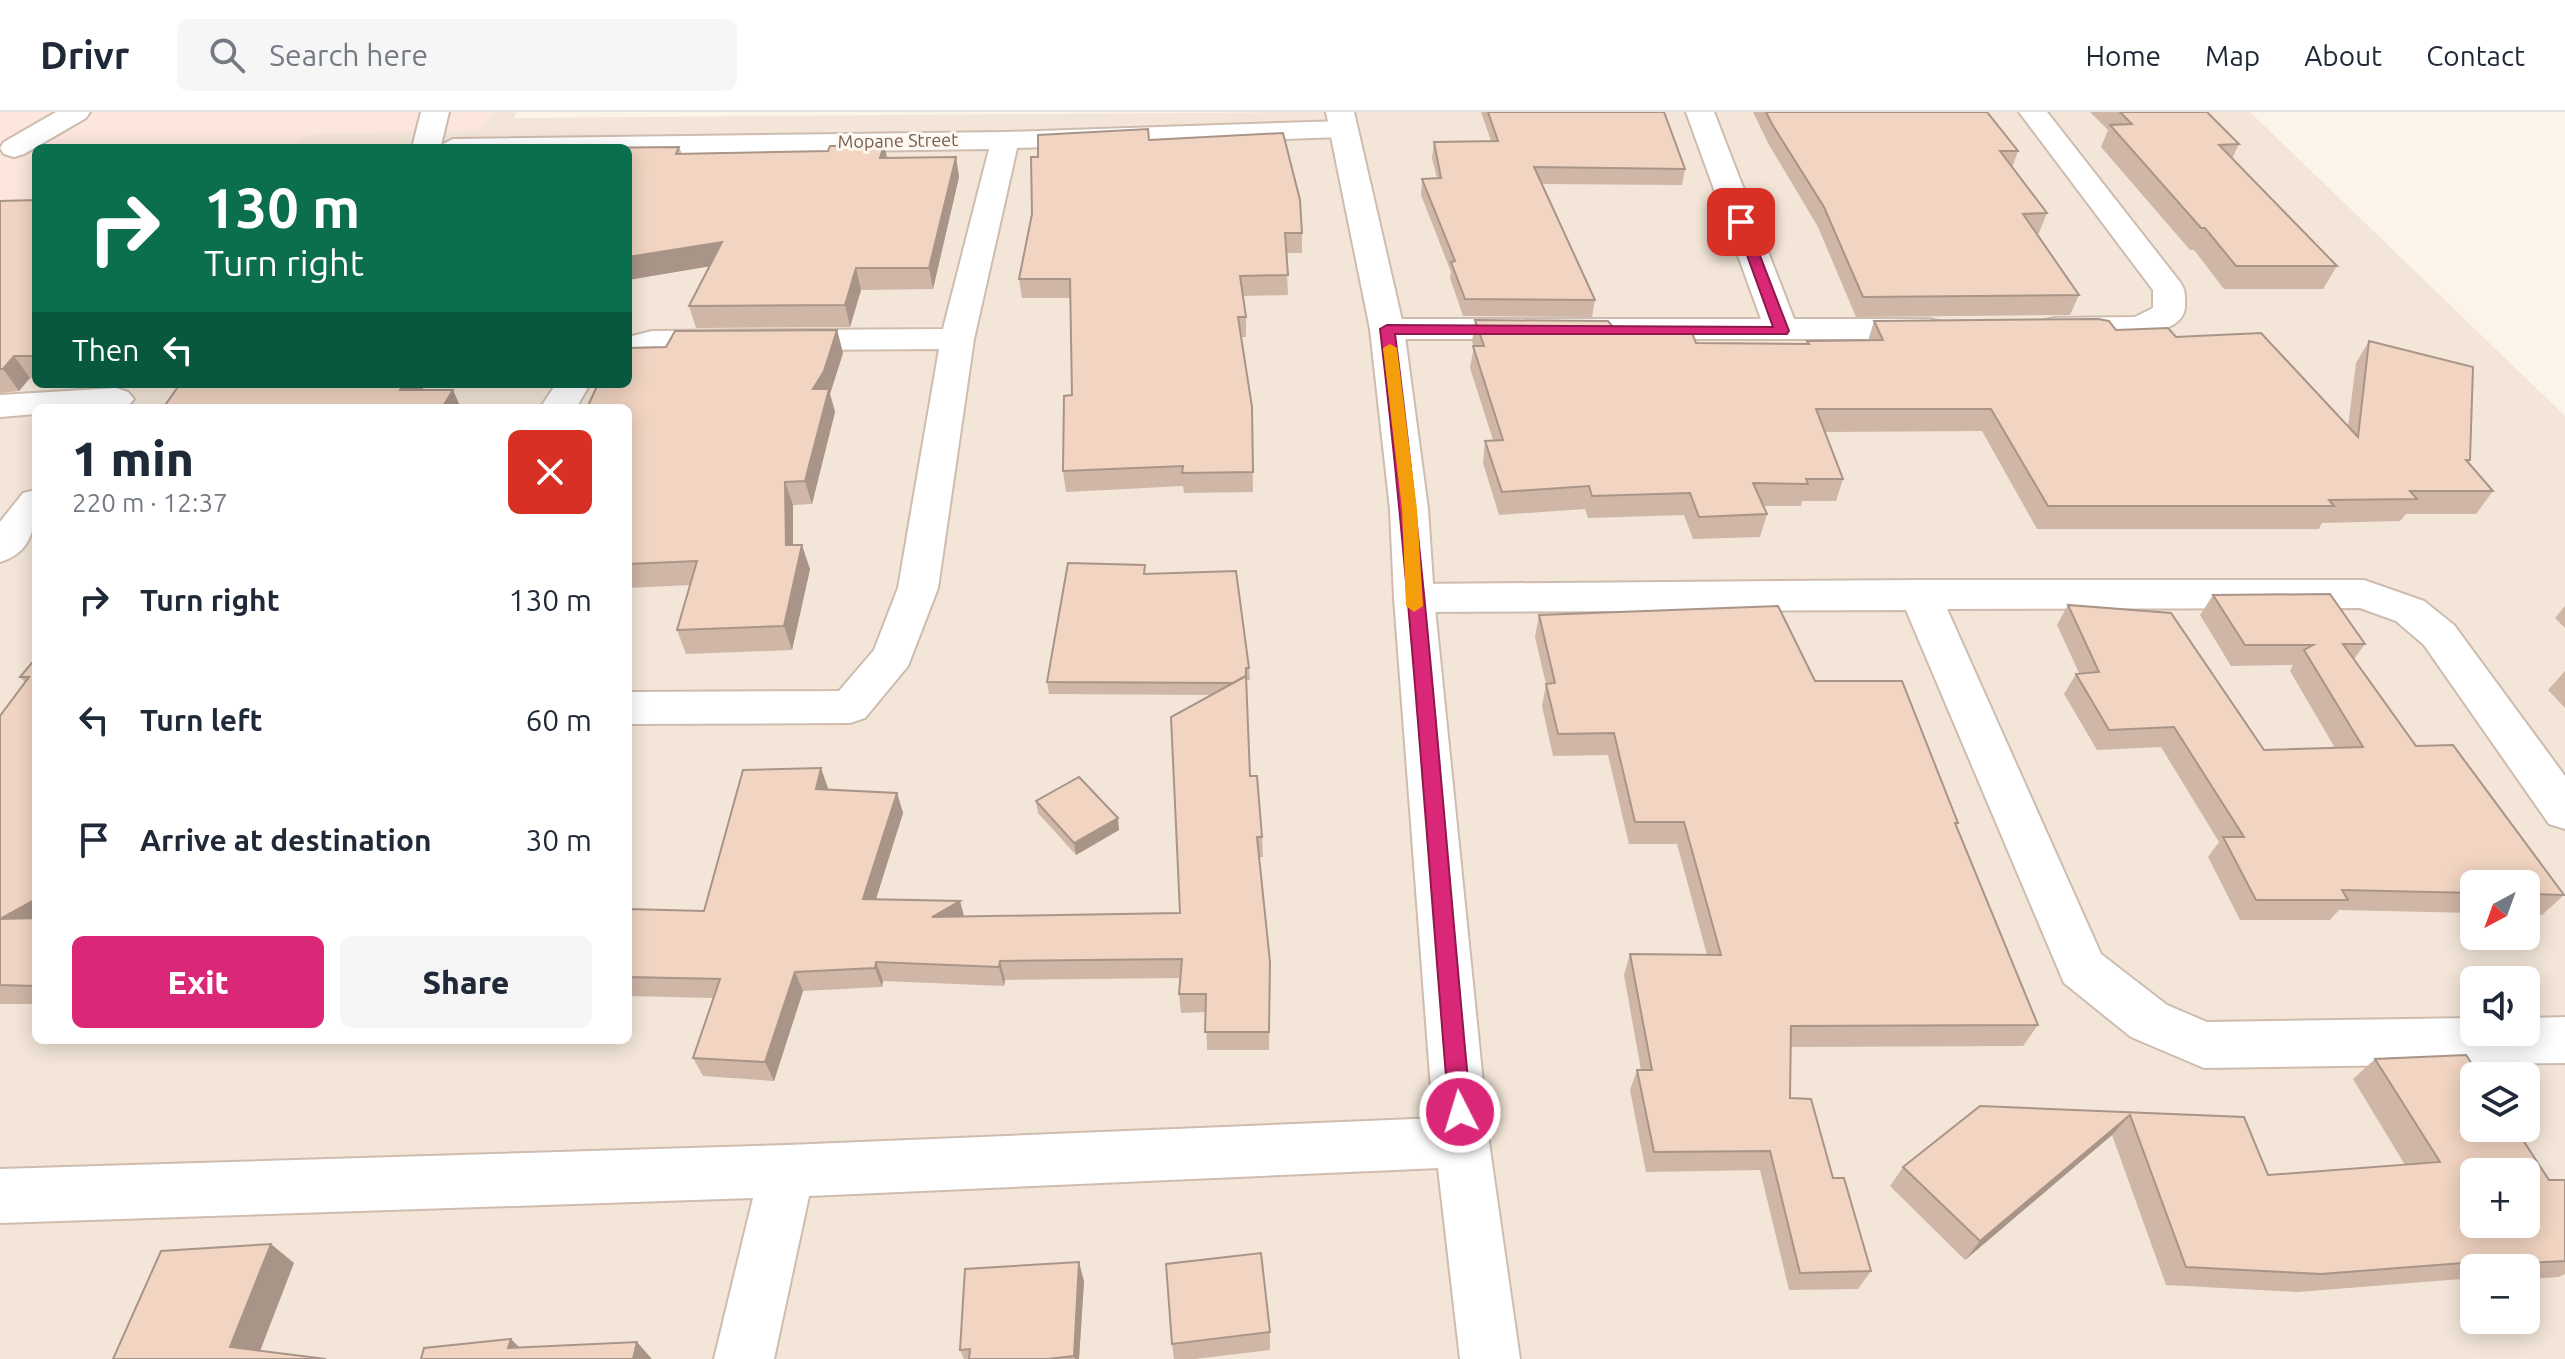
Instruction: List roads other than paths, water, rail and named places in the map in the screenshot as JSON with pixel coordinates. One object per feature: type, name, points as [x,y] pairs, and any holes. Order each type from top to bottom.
[{"type":"street","points":[[17,149],[76,112]]},
{"type":"street","points":[[427,144],[435,112]]},
{"type":"street","points":[[1700,112],[1782,331]]},
{"type":"street","points":[[2016,328],[2141,327],[2169,312],[2169,289],[2033,112]]},
{"type":"street","points":[[1341,120],[1387,329],[1409,509],[1414,598],[1462,1142],[1490,1359]]},
{"type":"street","name":"Mopane Street","points":[[632,145],[1005,140],[1341,120]]},
{"type":"street","points":[[632,708],[850,707],[893,656],[918,588],[957,339],[1005,140]]},
{"type":"street","points":[[1387,329],[1954,329]]},
{"type":"street","points":[[632,346],[652,341],[957,339]]},
{"type":"street","points":[[0,406],[117,397]]},
{"type":"street","points":[[0,549],[32,507]]},
{"type":"street","points":[[1920,594],[2082,968],[2149,1021],[2204,1045],[2565,1040]]},
{"type":"street","points":[[1414,598],[2364,594],[2410,611],[2439,635],[2565,811]]},
{"type":"street","points":[[0,1196],[787,1171],[1462,1142]]},
{"type":"street","points":[[744,1359],[787,1171]]}]
